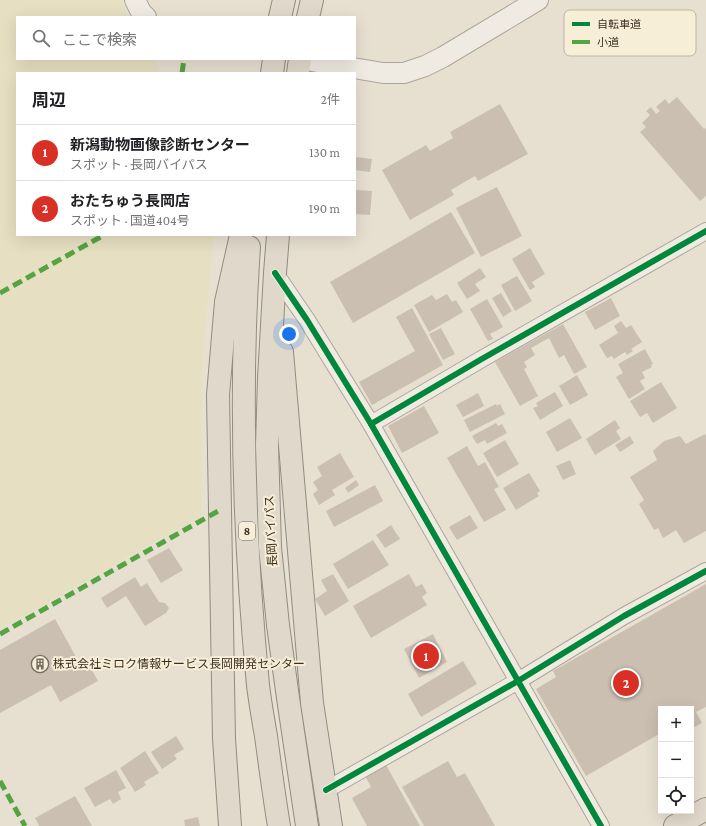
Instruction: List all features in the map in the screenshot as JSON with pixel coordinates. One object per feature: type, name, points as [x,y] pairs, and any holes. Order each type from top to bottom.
[{"type":"highway","points":[[280,16],[284,0]]},
{"type":"highway","points":[[308,16],[312,0]]},
{"type":"highway","points":[[272,72],[274,60]]},
{"type":"highway","points":[[298,72],[300,60]]},
{"type":"highway","points":[[230,826],[224,739],[218,395],[226,302],[241,236]]},
{"type":"highway","name":"長岡バイパス","points":[[250,236],[246,303],[244,437],[247,530],[258,687],[279,826]]},
{"type":"highway","name":"長岡バイパス","points":[[278,236],[274,273],[267,444],[270,547],[279,633],[307,826]]},
{"type":"highway","points":[[274,273],[312,704],[331,826]]},
{"type":"highway","points":[[675,826],[706,809]]},
{"type":"street","points":[[135,0],[141,12],[145,16]]},
{"type":"street","points":[[306,60],[383,73],[404,73],[425,66],[443,57],[538,0]]},
{"type":"street","points":[[372,424],[487,356],[706,231]]},
{"type":"street","points":[[274,273],[306,320],[372,424],[601,826]]},
{"type":"street","points":[[326,790],[518,680],[624,616],[706,571]]},
{"type":"shaded area","points":[[0,0],[119,0],[128,16],[16,16],[16,60],[154,60],[160,72],[16,72],[16,236],[214,236],[202,366],[201,516],[0,629]]},
{"type":"building","points":[[677,97],[704,129],[706,128],[706,196],[700,201],[640,132],[646,127],[642,123],[650,115],[646,111],[651,107],[656,114],[660,111],[656,107],[665,99],[669,104]]},
{"type":"building","points":[[500,104],[528,154],[478,181],[475,176],[451,190],[454,195],[410,220],[382,170],[426,145],[430,151],[453,138],[450,132]]},
{"type":"building","points":[[356,157],[372,159],[370,172],[356,170]]},
{"type":"building","points":[[497,187],[522,236],[481,257],[456,208]]},
{"type":"building","points":[[356,190],[372,191],[370,215],[356,214]]},
{"type":"building","points":[[451,212],[475,253],[353,323],[330,282]]},
{"type":"building","points":[[530,248],[545,274],[532,282],[535,287],[530,290],[512,259]]},
{"type":"building","points":[[480,268],[486,277],[475,284],[480,291],[467,299],[457,283]]},
{"type":"building","points":[[517,276],[532,301],[515,311],[501,285]]},
{"type":"building","points":[[501,293],[512,311],[503,317],[492,298]]},
{"type":"building","points":[[447,294],[452,302],[456,300],[463,312],[429,332],[414,305],[432,295],[436,300]]},
{"type":"building","points":[[611,298],[620,316],[595,330],[585,312]]},
{"type":"building","points":[[487,299],[503,327],[490,334],[493,339],[488,341],[470,309]]},
{"type":"building","points":[[412,308],[443,365],[372,405],[359,382],[415,351],[396,317]]},
{"type":"building","points":[[621,321],[626,328],[631,325],[642,342],[631,349],[633,351],[627,355],[625,352],[614,359],[612,356],[607,358],[599,345],[618,333],[614,326]]},
{"type":"building","points":[[563,324],[587,367],[574,374],[564,355],[559,358],[549,338],[531,348],[535,355],[524,362],[527,367],[524,369],[538,396],[520,406],[495,362]]},
{"type":"building","points":[[441,328],[455,354],[443,360],[429,334]]},
{"type":"building","points":[[645,349],[653,364],[651,365],[652,367],[642,372],[645,378],[640,381],[645,389],[629,399],[616,377],[623,373],[618,364]]},
{"type":"building","points":[[577,375],[588,395],[570,405],[559,386]]},
{"type":"building","points":[[661,382],[677,408],[653,423],[647,413],[640,417],[630,401]]},
{"type":"building","points":[[555,392],[563,406],[540,420],[533,408],[538,406],[536,403]]},
{"type":"building","points":[[478,393],[484,406],[463,417],[456,405]]},
{"type":"building","points":[[496,404],[497,406],[500,404],[505,414],[470,432],[464,420]]},
{"type":"building","points":[[424,406],[439,433],[402,453],[388,426]]},
{"type":"building","points":[[570,418],[582,438],[557,452],[546,432]]},
{"type":"building","points":[[615,420],[620,428],[616,431],[621,439],[595,455],[586,439]]},
{"type":"building","points":[[496,423],[498,426],[502,424],[507,433],[487,444],[485,440],[477,444],[472,436]]},
{"type":"building","points":[[705,434],[706,531],[684,543],[676,530],[663,538],[658,528],[654,530],[639,504],[644,500],[630,477],[657,460],[653,451],[664,441],[680,436],[686,444]]},
{"type":"building","points":[[630,436],[634,443],[620,452],[615,445]]},
{"type":"building","points":[[505,440],[519,464],[497,477],[483,453]]},
{"type":"building","points":[[467,446],[478,466],[485,462],[499,487],[494,489],[506,510],[484,522],[447,458]]},
{"type":"building","points":[[340,453],[354,477],[332,490],[335,495],[319,505],[313,494],[318,490],[313,482],[322,476],[317,467]]},
{"type":"building","points":[[570,460],[576,474],[563,480],[556,466]]},
{"type":"building","points":[[529,473],[540,491],[537,493],[539,496],[516,510],[503,488]]},
{"type":"building","points":[[356,480],[359,485],[348,493],[345,488]]},
{"type":"building","points":[[375,485],[383,501],[334,527],[326,511]]},
{"type":"building","points":[[470,515],[478,528],[457,540],[449,527]]},
{"type":"building","points":[[391,525],[400,539],[385,548],[376,535]]},
{"type":"building","points":[[373,540],[389,565],[348,589],[333,564]]},
{"type":"building","points":[[169,548],[183,570],[161,583],[147,560]]},
{"type":"building","points":[[333,574],[349,601],[325,616],[315,599],[327,591],[321,580]]},
{"type":"building","points":[[409,574],[416,587],[422,584],[427,593],[422,597],[427,605],[371,638],[353,606]]},
{"type":"building","points":[[135,577],[141,587],[147,583],[159,602],[165,603],[169,608],[166,613],[145,626],[126,596],[107,608],[101,598]]},
{"type":"building","points":[[706,584],[706,707],[696,712],[702,723],[694,727],[694,706],[658,706],[658,735],[586,776],[536,689],[556,677],[553,671]]},
{"type":"building","name":"株式会社ミロク情報サービス長岡開発センター","points":[[55,619],[81,666],[88,663],[98,681],[60,702],[51,685],[0,713],[0,650]]},
{"type":"building","points":[[433,634],[447,662],[419,678],[404,649]]},
{"type":"building","points":[[463,661],[477,684],[421,717],[408,694]]},
{"type":"building","points":[[176,736],[184,749],[174,755],[177,759],[162,769],[151,752]]},
{"type":"building","points":[[145,751],[159,773],[144,782],[146,785],[135,792],[120,768]]},
{"type":"building","points":[[448,761],[457,777],[465,773],[495,826],[424,826],[402,787]]},
{"type":"building","points":[[386,765],[420,826],[367,826],[352,798],[371,787],[365,776]]},
{"type":"building","points":[[116,770],[126,788],[118,792],[121,799],[113,804],[110,799],[95,807],[84,788]]},
{"type":"building","points":[[75,796],[92,826],[39,826],[35,818]]},
{"type":"building","points":[[198,817],[200,826],[185,826],[184,820]]},
{"type":"marked path","points":[[182,72],[184,60]]},
{"type":"marked path","points":[[0,293],[102,236]]},
{"type":"marked path","points":[[0,634],[220,510]]},
{"type":"marked path","points":[[0,781],[25,826]]},
{"type":"cycle path","points":[[371,424],[706,231]]},
{"type":"cycle path","points":[[275,273],[307,320],[371,424],[601,826]]},
{"type":"cycle path","points":[[326,790],[518,681],[624,616],[706,571]]},
{"type":"place","name":"新潟動物画像診断センター","points":[[426,656]]},
{"type":"place","name":"株式会社ミロク情報サービス長岡開発センター","points":[[40,664]]},
{"type":"place","name":"おたちゅう長岡店","points":[[626,683]]}]
